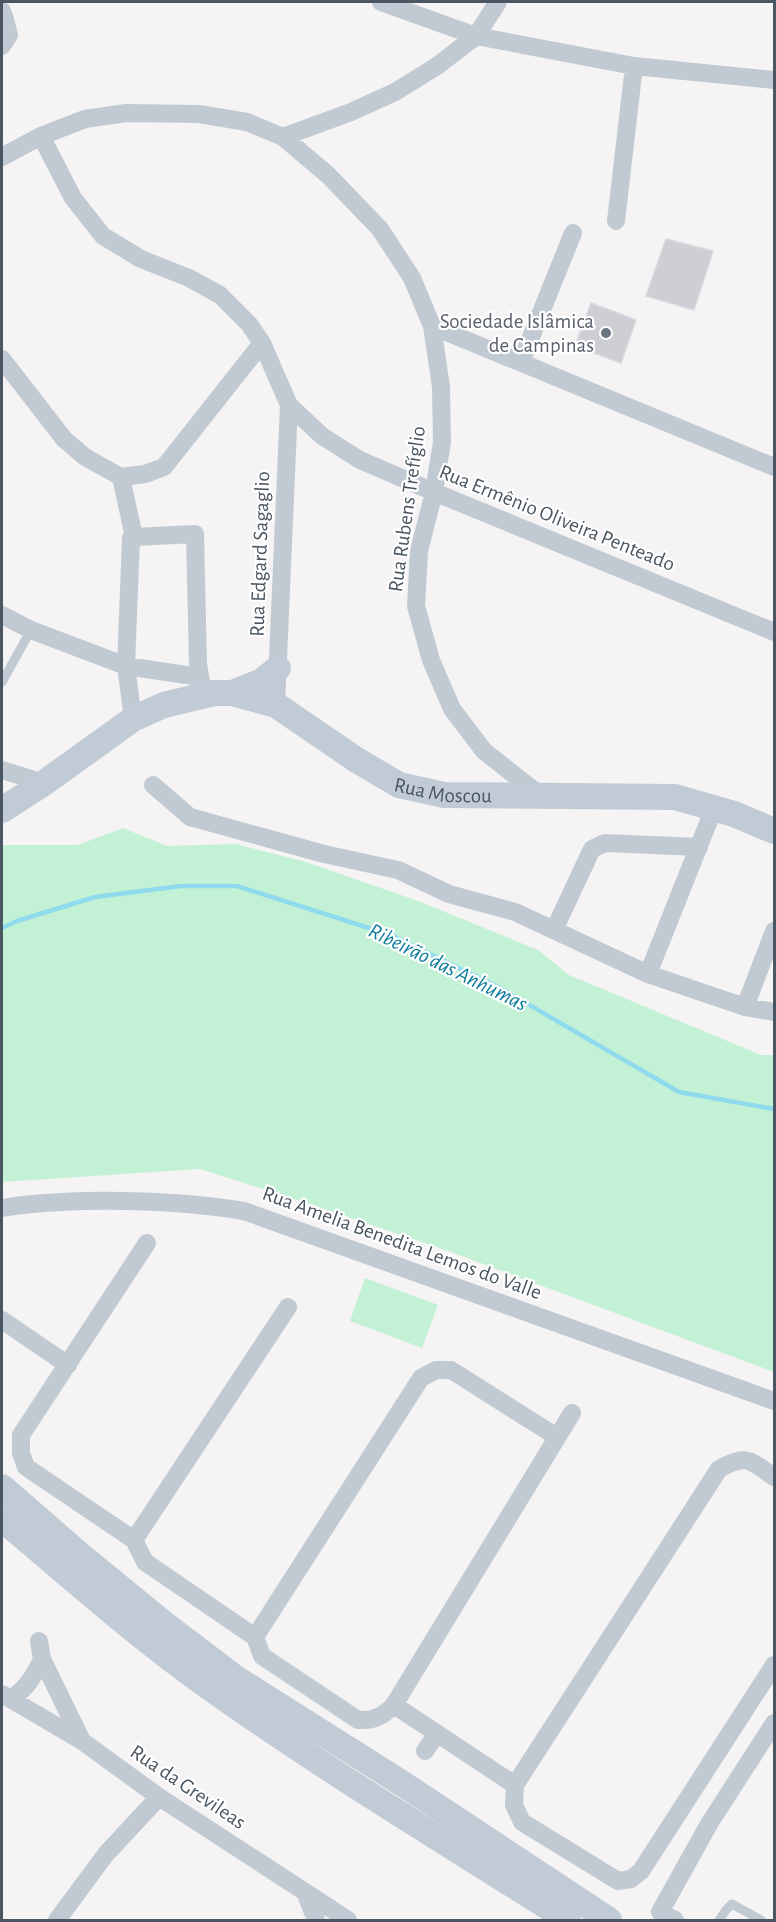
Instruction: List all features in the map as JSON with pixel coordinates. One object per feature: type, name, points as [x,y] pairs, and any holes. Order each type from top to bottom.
[{"type":"main road","points":[[231,693],[262,681],[278,668]]},
{"type":"main road","name":"Rua Moscou","points":[[2,810],[133,719],[164,705],[214,693],[231,693],[276,705],[355,759],[399,785],[444,795],[675,796],[774,831]]},
{"type":"main road","points":[[2,1487],[143,1607],[237,1679],[403,1784],[609,1920]]},
{"type":"main road","points":[[2,1519],[122,1620],[194,1676],[277,1734],[568,1920]]},
{"type":"street","points":[[381,2],[476,36],[634,66],[774,81]]},
{"type":"street","points":[[283,137],[351,112],[395,92],[437,66],[476,36],[498,2]]},
{"type":"street","points":[[2,11],[9,35],[2,46]]},
{"type":"street","points":[[616,220],[634,66]]},
{"type":"street","name":"Rua Rubens Trefíglio","points":[[2,157],[41,136],[86,119],[126,113],[199,114],[247,122],[283,137],[328,176],[380,229],[412,278],[432,326],[441,387],[442,442],[434,492],[419,551],[416,606],[431,660],[452,709],[483,751],[542,796]]},
{"type":"street","name":"Rua Ermênio Oliveira Penteado","points":[[41,136],[73,198],[103,236],[141,260],[189,278],[220,295],[249,324],[262,343],[289,405],[321,436],[360,460],[774,632]]},
{"type":"street","points":[[521,362],[573,233]]},
{"type":"street","points":[[432,326],[774,467]]},
{"type":"street","points":[[2,359],[64,439],[85,457],[121,477],[145,474],[164,467],[262,343]]},
{"type":"street","name":"Rua Edgard Sagaglio","points":[[276,705],[289,405]]},
{"type":"street","points":[[121,477],[134,537]]},
{"type":"street","points":[[2,615],[31,630],[126,666],[201,682],[195,534],[131,538],[126,666],[133,719]]},
{"type":"street","points":[[2,770],[44,783]]},
{"type":"street","points":[[153,785],[190,817],[324,854],[398,870],[449,894],[515,912],[648,974],[745,1007],[774,1011]]},
{"type":"street","points":[[648,974],[714,808]]},
{"type":"street","points":[[554,930],[592,849],[604,843],[699,848]]},
{"type":"street","points":[[745,1007],[774,931]]},
{"type":"street","name":"Rua Amelia Benedita Lemos do Valle","points":[[2,1208],[48,1202],[128,1200],[193,1203],[244,1211],[774,1401]]},
{"type":"street","points":[[147,1243],[21,1435],[21,1453],[26,1467],[134,1540],[145,1562],[255,1637],[262,1656],[358,1720],[371,1720],[384,1715],[394,1705],[572,1413]]},
{"type":"street","points":[[134,1540],[288,1307]]},
{"type":"street","points":[[2,1320],[68,1365]]},
{"type":"street","points":[[255,1637],[421,1378],[436,1370],[451,1370],[557,1437]]},
{"type":"street","points":[[774,1477],[749,1460],[734,1460],[720,1469],[515,1785],[514,1805],[522,1822],[618,1881],[631,1879],[641,1871],[774,1665]]},
{"type":"street","points":[[39,1641],[42,1659],[82,1741]]},
{"type":"street","points":[[7,1696],[23,1691],[42,1659]]},
{"type":"street","name":"Rua da Grevileas","points":[[7,1696],[82,1741],[159,1797],[348,1920]]},
{"type":"street","points":[[394,1705],[515,1785]]},
{"type":"street","points":[[663,1918],[710,1824],[774,1723]]},
{"type":"street","points":[[424,1751],[437,1733]]},
{"type":"street","points":[[57,1920],[106,1854],[159,1797]]},
{"type":"street","points":[[305,1892],[316,1920]]},
{"type":"lane","points":[[2,682],[31,630]]},
{"type":"lane","points":[[719,1920],[732,1905],[761,1920]]},
{"type":"green space","points":[[123,828],[167,846],[236,844],[306,862],[418,901],[538,950],[569,975],[761,1055],[774,1055],[774,1372],[451,1252],[200,1169],[2,1182],[2,847],[4,845],[78,845]]},
{"type":"green space","points":[[365,1278],[438,1305],[422,1348],[350,1321]]},
{"type":"building","points":[[666,239],[713,251],[694,310],[646,296]]},
{"type":"building","name":"Sociedade Islâmica de Campinas","points":[[591,303],[636,320],[621,363],[575,346]]},
{"type":"waterway","name":"Ribeirão das Anhumas","points":[[2,928],[17,921],[95,897],[181,886],[237,886],[391,935],[502,989],[679,1092],[774,1109]]},
{"type":"place","name":"Sociedade Islâmica de Campinas","points":[[606,333]]}]
